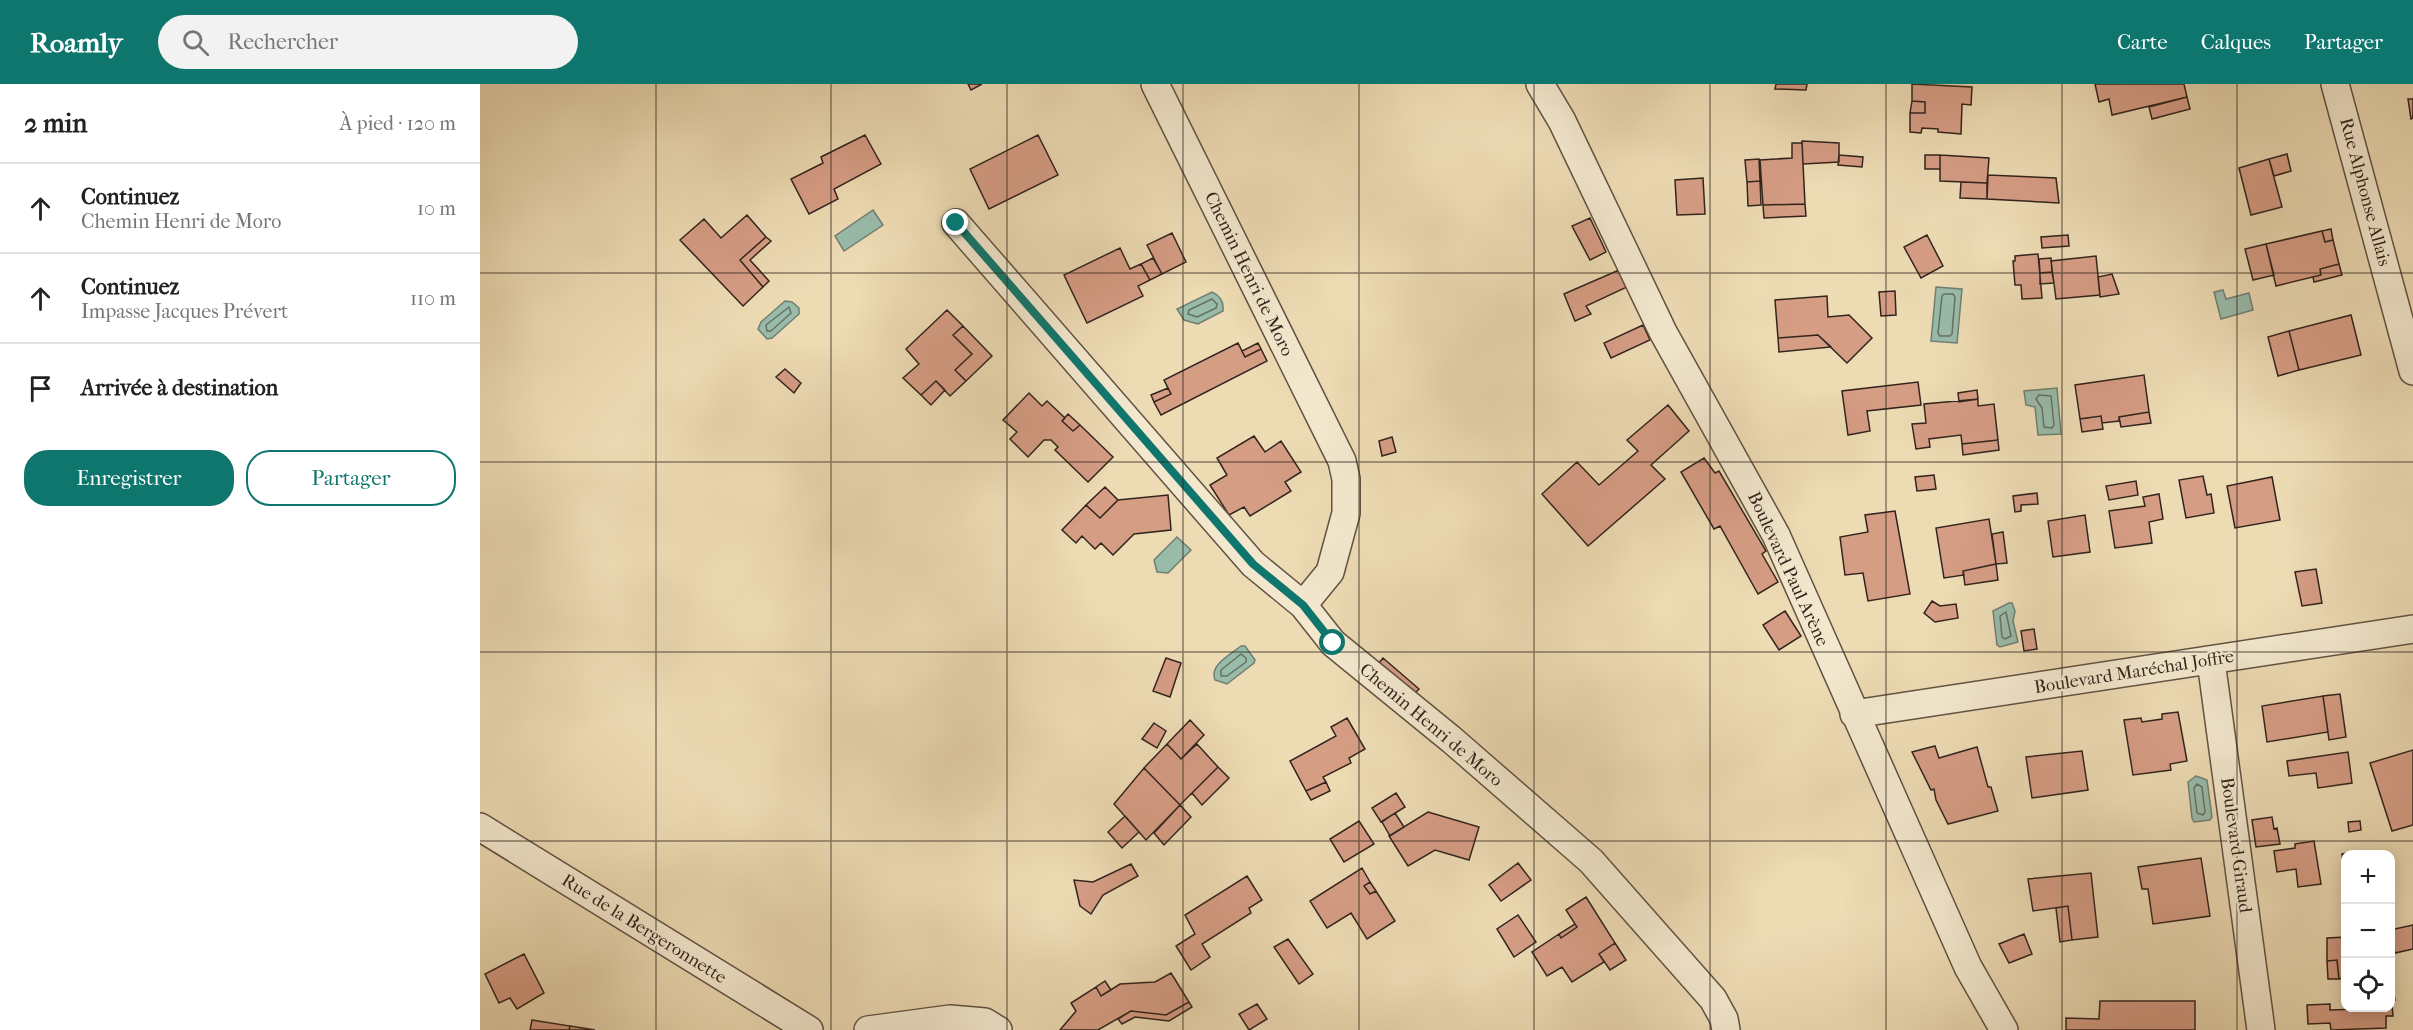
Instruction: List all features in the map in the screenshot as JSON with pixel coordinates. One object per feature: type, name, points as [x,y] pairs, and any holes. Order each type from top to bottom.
[{"type":"street","name":"Chemin Henri de Moro","points":[[1155,84],[1342,461],[1346,479],[1346,513],[1330,572],[1303,605],[1333,643],[1452,740],[1591,861],[1713,999],[1724,1019],[1726,1030]]},
{"type":"street","name":"Boulevard Paul Arène","points":[[1540,84],[1562,121],[1664,332],[1776,535],[1968,967],[2004,1030]]},
{"type":"street","name":"Rue Alphonse Allais","points":[[2335,84],[2413,370]]},
{"type":"street","points":[[956,223],[1253,564],[1303,605]]},
{"type":"street","name":"Boulevard Maréchal Joffre","points":[[1854,714],[2413,629]]},
{"type":"street","name":"Boulevard Giraud","points":[[2211,661],[2261,1030]]},
{"type":"street","name":"Rue de la Bergeronnette","points":[[480,827],[809,1030]]},
{"type":"street","points":[[868,1030],[950,1019],[985,1022],[998,1030]]},
{"type":"water","points":[[873,210],[883,225],[844,251],[835,236]]},
{"type":"water","points":[[1936,287],[1962,289],[1957,343],[1931,341]]},
{"type":"water","points":[[2223,290],[2226,299],[2249,293],[2253,310],[2221,319],[2214,292]]},
{"type":"water","points":[[1212,292],[1221,300],[1223,311],[1198,324],[1184,320],[1177,309]]},
{"type":"water","points":[[785,301],[792,302],[799,308],[799,314],[772,338],[767,339],[758,329],[761,322]]},
{"type":"water","points":[[2057,388],[2061,434],[2038,435],[2035,407],[2026,405],[2024,391]]},
{"type":"water","points":[[1177,537],[1191,550],[1168,573],[1157,572],[1154,560]]},
{"type":"water","points":[[2012,603],[2015,611],[2013,621],[2018,642],[2000,647],[1997,645],[1993,611]]},
{"type":"water","points":[[1241,646],[1245,646],[1255,660],[1254,663],[1227,684],[1215,680],[1215,670],[1218,665]]},
{"type":"water","points":[[2196,776],[2207,780],[2212,817],[2210,820],[2194,822],[2192,818],[2188,782]]},
{"type":"building","points":[[968,84],[982,84],[971,90]]},
{"type":"building","points":[[1776,84],[1807,84],[1806,90],[1775,89]]},
{"type":"building","points":[[1912,84],[1972,87],[1971,105],[1962,104],[1961,134],[1922,128],[1921,133],[1910,132],[1910,113],[1925,113],[1925,102],[1912,101]]},
{"type":"building","points":[[2095,84],[2184,84],[2187,97],[2112,115],[2109,99],[2099,102]]},
{"type":"building","points":[[2187,97],[2190,109],[2152,119],[2149,107]]},
{"type":"building","points":[[2408,99],[2413,99],[2413,118],[2411,119]]},
{"type":"building","points":[[1912,101],[1925,102],[1925,113],[1910,113]]},
{"type":"building","points":[[865,135],[881,164],[834,189],[838,199],[809,214],[791,179],[823,163],[821,157]]},
{"type":"building","points":[[1038,135],[1058,175],[989,209],[970,169]]},
{"type":"building","points":[[1802,141],[1839,143],[1839,162],[1803,164]]},
{"type":"building","points":[[1792,143],[1802,143],[1805,204],[1763,205],[1760,160],[1792,158]]},
{"type":"building","points":[[2287,154],[2291,171],[2274,176],[2269,159]]},
{"type":"building","points":[[1839,155],[1863,157],[1862,167],[1838,165]]},
{"type":"building","points":[[1925,155],[1940,155],[1940,169],[1925,169]]},
{"type":"building","points":[[1940,155],[1989,158],[1987,183],[1940,181]]},
{"type":"building","points":[[1759,159],[1760,181],[1747,182],[1745,160]]},
{"type":"building","points":[[2269,159],[2282,207],[2251,215],[2239,168]]},
{"type":"building","points":[[1988,175],[2056,178],[2059,203],[1987,199]]},
{"type":"building","points":[[1703,178],[1705,214],[1677,215],[1675,180]]},
{"type":"building","points":[[1760,181],[1761,205],[1748,206],[1747,182]]},
{"type":"building","points":[[1961,182],[1987,183],[1987,199],[1960,198]]},
{"type":"building","points":[[1805,204],[1806,216],[1764,218],[1763,205]]},
{"type":"building","points":[[747,215],[766,237],[740,260],[763,287],[743,306],[680,240],[704,219],[721,238]]},
{"type":"building","points":[[1590,218],[1606,252],[1590,260],[1572,226]]},
{"type":"building","points":[[2331,229],[2333,240],[2325,242],[2322,231]]},
{"type":"building","points":[[2322,231],[2325,242],[2333,240],[2339,264],[2320,269],[2321,275],[2276,286],[2266,244]]},
{"type":"building","points":[[1172,233],[1186,262],[1162,274],[1147,245]]},
{"type":"building","points":[[1927,235],[1943,266],[1921,278],[1904,247]]},
{"type":"building","points":[[2068,235],[2069,246],[2042,248],[2041,237]]},
{"type":"building","points":[[766,237],[771,241],[750,260],[769,281],[763,287],[740,260]]},
{"type":"building","points":[[2266,244],[2274,275],[2253,280],[2245,249]]},
{"type":"building","points":[[1120,248],[1130,269],[1141,264],[1150,280],[1138,286],[1143,296],[1087,323],[1064,275]]},
{"type":"building","points":[[2038,254],[2042,298],[2022,299],[2021,285],[2015,285],[2013,261],[2015,261],[2015,256]]},
{"type":"building","points":[[2096,256],[2100,295],[2056,299],[2051,261]]},
{"type":"building","points":[[1153,258],[1162,274],[1150,280],[1141,264]]},
{"type":"building","points":[[2051,258],[2052,272],[2040,273],[2039,259]]},
{"type":"building","points":[[2339,264],[2342,275],[2314,282],[2313,277],[2321,275],[2320,269]]},
{"type":"building","points":[[1619,270],[1627,287],[1586,306],[1591,314],[1575,321],[1564,294]]},
{"type":"building","points":[[2052,272],[2054,283],[2040,284],[2040,273]]},
{"type":"building","points":[[2112,274],[2119,294],[2100,297],[2098,277]]},
{"type":"building","points":[[1895,291],[1896,315],[1881,316],[1879,292]]},
{"type":"building","points":[[1827,296],[1828,317],[1849,315],[1872,338],[1847,363],[1818,335],[1778,338],[1775,300]]},
{"type":"building","points":[[947,310],[963,326],[953,335],[972,354],[955,370],[966,381],[950,396],[936,381],[921,395],[903,378],[919,364],[906,349]]},
{"type":"building","points":[[2351,315],[2361,355],[2299,370],[2289,331]]},
{"type":"building","points":[[1643,325],[1650,340],[1611,358],[1604,343]]},
{"type":"building","points":[[963,326],[992,356],[966,381],[955,370],[972,354],[953,335]]},
{"type":"building","points":[[2289,331],[2299,370],[2278,376],[2268,337]]},
{"type":"building","points":[[1818,335],[1831,347],[1779,352],[1778,338]]},
{"type":"building","points":[[1238,343],[1245,357],[1261,349],[1267,361],[1161,415],[1154,402],[1171,394],[1164,380]]},
{"type":"building","points":[[1258,343],[1261,349],[1245,357],[1242,351]]},
{"type":"building","points":[[785,369],[801,383],[794,393],[776,377]]},
{"type":"building","points":[[2144,375],[2149,412],[2119,417],[2119,421],[2102,423],[2101,416],[2080,419],[2075,385]]},
{"type":"building","points":[[936,381],[945,390],[931,405],[921,395]]},
{"type":"building","points":[[1918,382],[1921,405],[1867,411],[1870,431],[1848,435],[1842,391]]},
{"type":"building","points":[[1168,388],[1171,394],[1154,402],[1151,395]]},
{"type":"building","points":[[1977,390],[1978,399],[1959,402],[1958,393]]},
{"type":"building","points":[[1029,393],[1042,406],[1047,401],[1065,418],[1062,421],[1073,431],[1080,425],[1113,457],[1088,482],[1055,450],[1058,447],[1051,440],[1044,440],[1028,457],[1010,439],[1017,432],[1003,420]]},
{"type":"building","points":[[1978,399],[1978,406],[1994,404],[1998,440],[1962,444],[1961,435],[1929,439],[1930,447],[1916,449],[1912,424],[1926,423],[1924,404]]},
{"type":"building","points":[[1668,405],[1689,431],[1651,465],[1665,479],[1588,546],[1542,494],[1577,462],[1599,485],[1638,451],[1627,440]]},
{"type":"building","points":[[2149,412],[2151,423],[2121,427],[2119,417]]},
{"type":"building","points":[[1068,414],[1080,425],[1073,431],[1062,421]]},
{"type":"building","points":[[2101,416],[2103,429],[2082,432],[2080,419]]},
{"type":"building","points":[[1254,436],[1265,452],[1281,441],[1301,472],[1285,482],[1291,491],[1250,516],[1244,507],[1229,515],[1210,485],[1227,475],[1217,458]]},
{"type":"building","points":[[1392,437],[1396,452],[1382,456],[1379,441]]},
{"type":"building","points":[[1998,440],[1999,450],[1963,455],[1962,444]]},
{"type":"building","points":[[1704,458],[1715,473],[1719,471],[1766,551],[1762,554],[1778,582],[1758,594],[1720,526],[1714,529],[1681,472]]},
{"type":"building","points":[[1934,475],[1936,489],[1917,491],[1915,477]]},
{"type":"building","points":[[2203,476],[2207,495],[2211,494],[2214,513],[2186,518],[2179,480]]},
{"type":"building","points":[[2272,477],[2280,520],[2235,528],[2227,486]]},
{"type":"building","points":[[2136,481],[2138,495],[2109,500],[2106,486]]},
{"type":"building","points":[[1105,487],[1118,500],[1100,518],[1086,505]]},
{"type":"building","points":[[2037,493],[2038,504],[2021,505],[2021,511],[2015,512],[2013,496]]},
{"type":"building","points":[[2159,494],[2163,519],[2149,522],[2152,543],[2115,548],[2109,511],[2145,506],[2143,497]]},
{"type":"building","points":[[1168,495],[1171,530],[1134,534],[1113,555],[1101,543],[1095,549],[1082,536],[1076,543],[1062,530],[1086,505],[1100,518],[1118,500]]},
{"type":"building","points":[[1895,511],[1910,594],[1868,601],[1863,573],[1845,575],[1840,537],[1868,532],[1865,515]]},
{"type":"building","points":[[2085,515],[2090,552],[2053,557],[2048,521]]},
{"type":"building","points":[[1989,519],[1996,564],[1963,571],[1964,575],[1944,578],[1936,528]]},
{"type":"building","points":[[2003,532],[2007,563],[1996,564],[1992,534]]},
{"type":"building","points":[[1996,564],[1998,580],[1965,585],[1963,571]]},
{"type":"building","points":[[2316,569],[2322,603],[2302,606],[2295,572]]},
{"type":"building","points":[[1932,601],[1940,606],[1956,604],[1958,618],[1935,622],[1924,613]]},
{"type":"building","points":[[1785,611],[1801,636],[1779,650],[1763,625]]},
{"type":"building","points":[[2034,629],[2037,649],[2024,651],[2021,631]]},
{"type":"building","points":[[1166,658],[1181,663],[1170,697],[1153,691]]},
{"type":"building","points":[[1383,658],[1419,689],[1409,699],[1373,670]]},
{"type":"building","points":[[2340,694],[2346,737],[2329,740],[2323,696]]},
{"type":"building","points":[[2323,696],[2328,732],[2267,742],[2262,706]]},
{"type":"building","points":[[2178,712],[2187,761],[2170,764],[2171,770],[2133,775],[2124,720],[2141,718],[2142,722],[2162,719],[2162,714]]},
{"type":"building","points":[[1347,718],[1365,749],[1349,758],[1351,763],[1323,777],[1326,782],[1306,791],[1290,761],[1336,736],[1331,727]]},
{"type":"building","points":[[1190,720],[1204,735],[1181,759],[1167,744]]},
{"type":"building","points":[[1154,723],[1166,731],[1157,748],[1142,739]]},
{"type":"building","points":[[1167,744],[1181,759],[1197,744],[1218,767],[1180,805],[1144,768]]},
{"type":"building","points":[[1935,746],[1939,758],[1977,747],[1988,787],[1991,787],[1998,811],[1948,824],[1936,800],[1934,789],[1931,790],[1912,752]]},
{"type":"building","points":[[2413,750],[2413,825],[2392,831],[2370,763]]},
{"type":"building","points":[[2082,751],[2088,790],[2032,798],[2026,757]]},
{"type":"building","points":[[2348,752],[2352,783],[2318,788],[2316,773],[2289,776],[2287,761]]},
{"type":"building","points":[[1218,767],[1229,778],[1202,805],[1192,793]]},
{"type":"building","points":[[1144,768],[1180,805],[1146,840],[1114,804]]},
{"type":"building","points":[[1326,782],[1330,791],[1311,800],[1306,791]]},
{"type":"building","points":[[1396,793],[1405,807],[1381,822],[1372,808]]},
{"type":"building","points":[[1180,805],[1191,817],[1164,845],[1154,833]]},
{"type":"building","points":[[1428,812],[1479,827],[1469,860],[1435,850],[1408,866],[1389,836]]},
{"type":"building","points":[[1395,813],[1404,827],[1390,836],[1382,822]]},
{"type":"building","points":[[1125,816],[1139,832],[1122,848],[1108,832]]},
{"type":"building","points":[[2272,817],[2280,844],[2256,847],[2252,820]]},
{"type":"building","points":[[1359,821],[1374,844],[1344,862],[1330,839]]},
{"type":"building","points":[[2360,821],[2361,830],[2349,832],[2348,822]]},
{"type":"building","points":[[2314,841],[2321,884],[2298,887],[2296,869],[2277,872],[2274,851],[2295,848],[2295,844]]},
{"type":"building","points":[[2201,858],[2210,916],[2153,924],[2148,889],[2142,889],[2138,867]]},
{"type":"building","points":[[1518,863],[1531,880],[1501,901],[1489,885]]},
{"type":"building","points":[[1131,864],[1138,876],[1103,895],[1091,914],[1080,906],[1074,880],[1093,882]]},
{"type":"building","points":[[1362,868],[1370,882],[1364,886],[1370,894],[1376,891],[1395,921],[1367,939],[1351,913],[1327,928],[1310,901]]},
{"type":"building","points":[[2091,873],[2098,937],[2072,940],[2068,906],[2033,911],[2028,879]]},
{"type":"building","points":[[1247,876],[1262,900],[1249,908],[1251,913],[1202,944],[1210,957],[1191,970],[1176,946],[1195,934],[1185,915]]},
{"type":"building","points":[[1370,882],[1376,891],[1370,894],[1364,886]]},
{"type":"building","points":[[1586,897],[1615,943],[1599,954],[1604,962],[1572,982],[1562,967],[1547,976],[1532,952],[1559,934],[1561,938],[1577,927],[1566,910]]},
{"type":"building","points":[[2068,906],[2072,940],[2060,942],[2056,908]]},
{"type":"building","points":[[1518,915],[1536,942],[1514,957],[1497,929]]},
{"type":"building","points":[[1575,924],[1577,927],[1561,938],[1559,934]]},
{"type":"building","points":[[2413,925],[2413,949],[2395,953],[2395,929]]},
{"type":"building","points":[[2024,934],[2032,954],[2009,963],[1999,944]]},
{"type":"building","points":[[2341,937],[2341,979],[2339,979],[2337,960],[2327,961],[2327,938]]},
{"type":"building","points":[[1288,939],[1313,974],[1299,984],[1274,947]]},
{"type":"building","points":[[1615,943],[1626,960],[1610,970],[1599,954]]},
{"type":"building","points":[[524,954],[544,993],[517,1009],[510,998],[499,1003],[485,974]]},
{"type":"building","points":[[2337,960],[2339,979],[2328,979],[2327,961]]},
{"type":"building","points":[[1171,973],[1189,1002],[1166,1015],[1131,1011],[1098,1030],[1060,1030],[1076,1011],[1071,1003],[1096,987],[1101,996],[1120,984],[1155,982]]},
{"type":"building","points":[[1105,981],[1111,990],[1101,996],[1096,987]]},
{"type":"building","points":[[2100,1001],[2195,1001],[2195,1030],[2066,1030],[2066,1018],[2099,1019]]},
{"type":"building","points":[[1189,1002],[1192,1007],[1169,1021],[1135,1017],[1122,1024],[1118,1019],[1131,1011],[1166,1015]]},
{"type":"building","points":[[1257,1004],[1267,1019],[1249,1030],[1239,1014]]},
{"type":"building","points":[[2330,1004],[2330,1010],[2341,1010],[2341,1012],[2393,1012],[2393,1016],[2386,1016],[2386,1028],[2331,1030],[2330,1023],[2308,1024],[2307,1005]]},
{"type":"building","points":[[532,1020],[570,1026],[569,1030],[530,1030]]},
{"type":"building","points":[[570,1026],[595,1030],[569,1030]]},
{"type":"route","points":[[956,223],[1253,564],[1303,605],[1333,643]]}]
